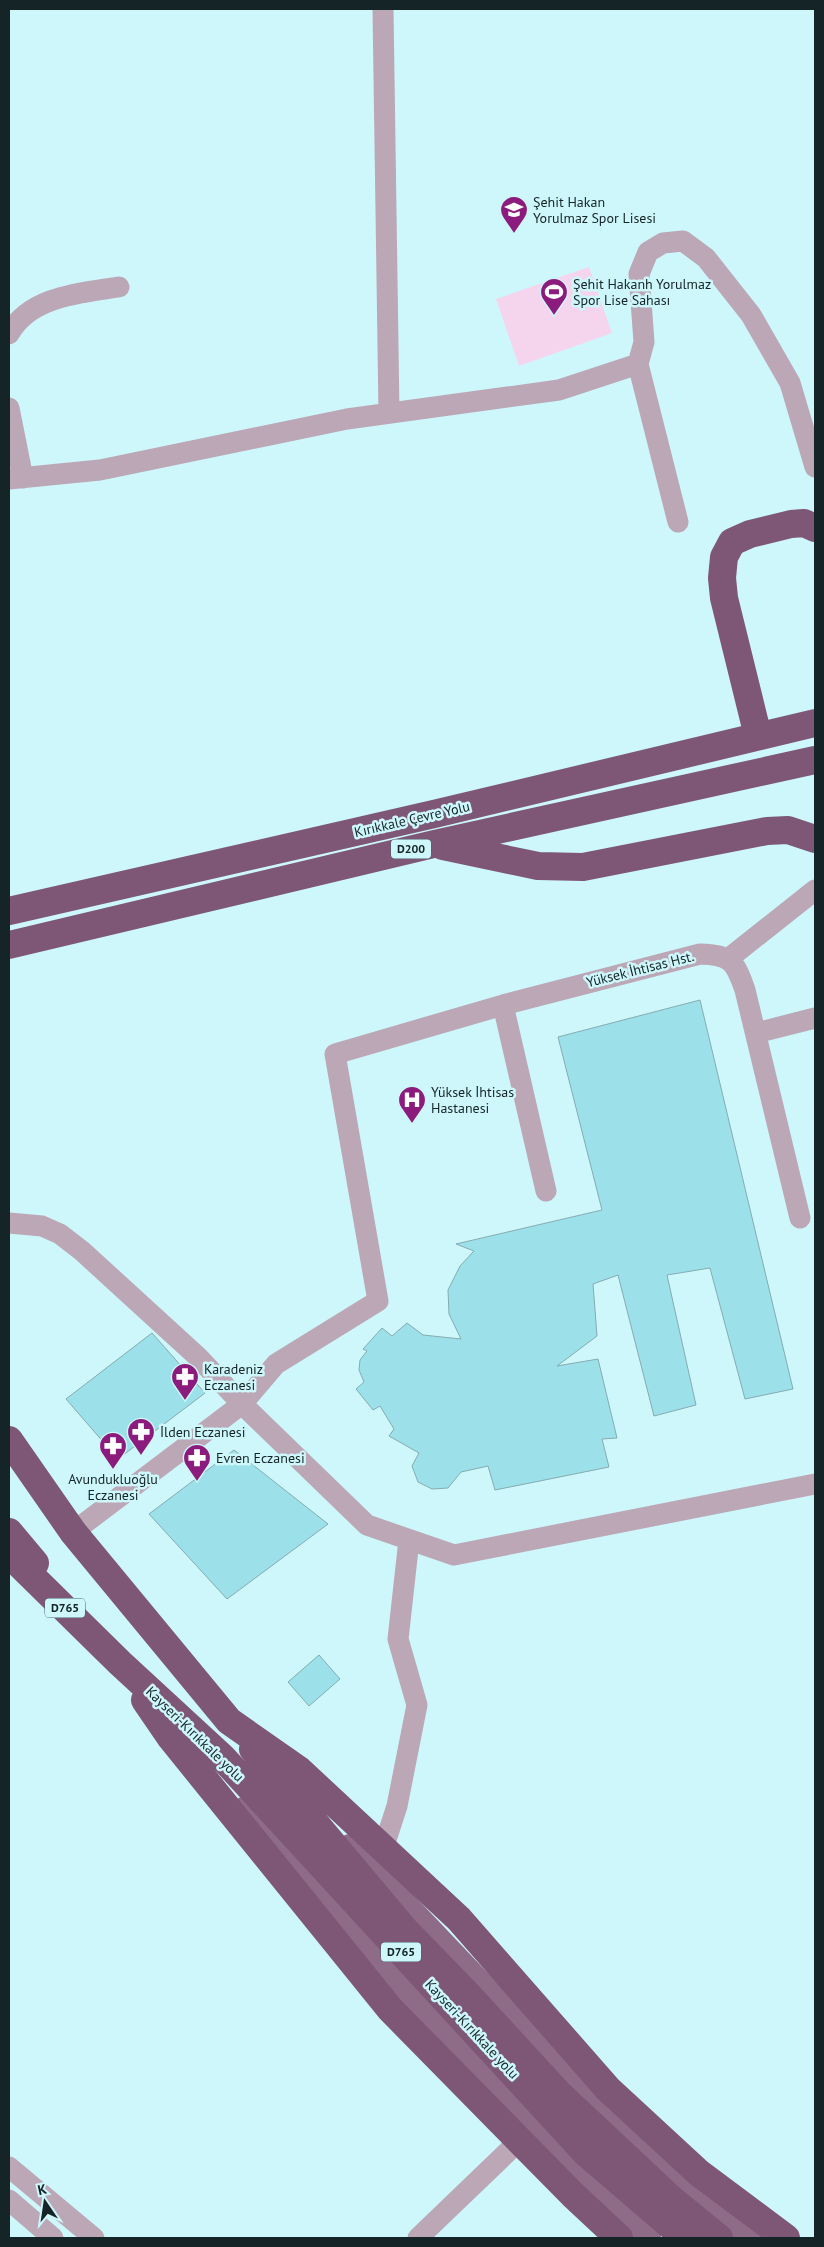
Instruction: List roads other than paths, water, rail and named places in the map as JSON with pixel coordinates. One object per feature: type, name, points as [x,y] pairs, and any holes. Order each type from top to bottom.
[{"type":"highway","points":[[758,736],[724,598],[722,578],[724,557],[732,542],[750,534],[804,522],[815,528]]},
{"type":"highway","name":"Kırıkkale Çevre Yolu","points":[[9,911],[424,816],[815,723]]},
{"type":"highway","name":"D200","points":[[9,945],[434,844],[815,760]]},
{"type":"highway","points":[[434,844],[520,863],[556,867],[582,867],[767,831],[788,830],[815,839]]},
{"type":"highway","points":[[9,966],[77,929]]},
{"type":"highway","points":[[9,1440],[73,1532]]},
{"type":"highway","points":[[9,1459],[73,1532],[229,1721],[299,1770],[459,1919],[608,2089],[699,2173],[771,2229],[786,2238]]},
{"type":"highway","name":"D765","points":[[10,1551],[120,1663]]},
{"type":"highway","points":[[120,1663],[170,1738],[390,2009],[523,2131],[619,2238]]},
{"type":"highway","name":"Kayseri-Kırıkkale yolu","points":[[120,1663],[222,1757],[586,2153],[685,2238]]},
{"type":"highway","name":"Kayseri-Kırıkkale yolu","points":[[229,1721],[404,1929],[559,2094],[663,2192],[720,2238]]},
{"type":"main road","points":[[229,1721],[606,2116],[640,2147],[729,2220],[756,2238]]},
{"type":"main road","points":[[523,2131],[596,2191],[648,2238]]},
{"type":"street","points":[[383,9],[389,413]]},
{"type":"street","points":[[678,522],[638,364],[644,342],[639,274],[648,252],[663,244],[683,241],[706,258],[751,315],[790,383],[815,468]]},
{"type":"street","points":[[9,334],[15,323],[38,306],[69,295],[119,287]]},
{"type":"street","points":[[9,408],[16,479],[100,470],[347,419],[559,390],[638,364]]},
{"type":"street","points":[[800,1218],[756,1033],[739,972],[728,959],[815,890]]},
{"type":"street","name":"Yüksek İhtisas Hst.","points":[[242,1404],[276,1364],[378,1301],[335,1054],[504,1004],[700,954],[720,955],[728,959]]},
{"type":"street","points":[[504,1004],[546,1191]]},
{"type":"street","points":[[756,1033],[815,1018]]},
{"type":"street","points":[[9,1223],[42,1226],[60,1234],[82,1251],[198,1357],[242,1404],[367,1525],[454,1555],[815,1484]]},
{"type":"street","points":[[73,1532],[242,1404]]},
{"type":"street","points":[[383,1849],[397,1806],[417,1705],[398,1639],[409,1540]]},
{"type":"street","points":[[418,2238],[523,2131]]},
{"type":"street","points":[[10,2170],[94,2238]]},
{"type":"street","points":[[9,2200],[53,2238]]},
{"type":"place","name":"Şehit Hakan Yorulmaz Spor Lisesi","points":[[514,234]]},
{"type":"place","name":"Şehit Hakanh Yorulmaz Spor Lise Sahası","points":[[554,316]]},
{"type":"place","name":"Yüksek İhtisas Hastanesi","points":[[412,1124]]},
{"type":"place","name":"Karadeniz Eczanesi","points":[[185,1401]]},
{"type":"place","name":"İlden Eczanesi","points":[[141,1456]]},
{"type":"place","name":"Avundukluoğlu Eczanesi","points":[[113,1470]]},
{"type":"place","name":"Evren Eczanesi","points":[[197,1482]]}]
